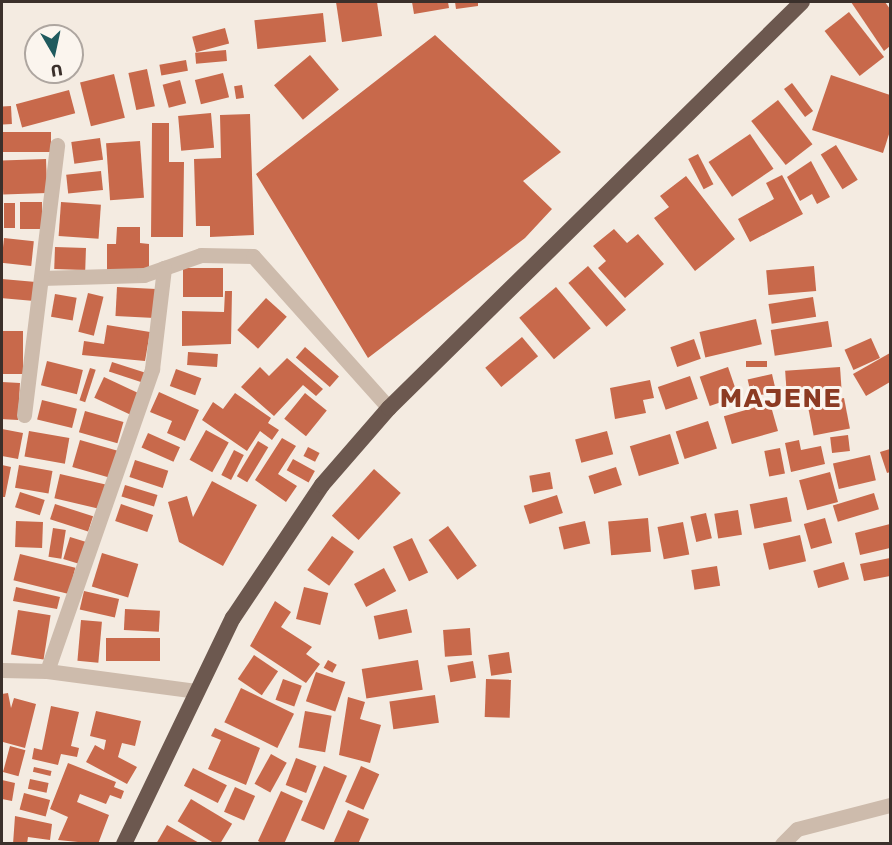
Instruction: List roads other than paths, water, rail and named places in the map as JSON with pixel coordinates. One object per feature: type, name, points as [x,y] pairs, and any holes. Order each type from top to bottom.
[{"type":"highway","points":[[124,843],[196,691],[268,559],[389,408],[802,2]]},
{"type":"street","points":[[24,415],[57,146]]},
{"type":"street","points":[[41,278],[111,279],[164,268],[211,254],[253,256],[389,408]]},
{"type":"street","points":[[47,671],[152,369],[164,268]]},
{"type":"street","points":[[2,670],[47,671],[196,691]]},
{"type":"street","points":[[782,843],[797,829],[891,805]]},
{"type":"district","name":"MAJENE","points":[[781,399]]}]
